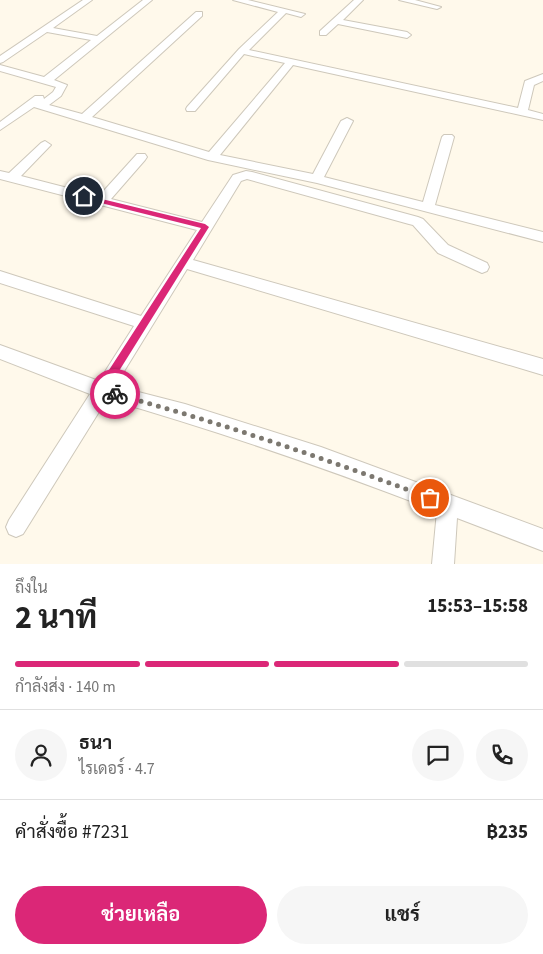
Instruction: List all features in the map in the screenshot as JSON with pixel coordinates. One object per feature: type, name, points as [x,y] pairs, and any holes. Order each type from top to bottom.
[{"type":"street","points":[[0,60],[88,0]]},
{"type":"street","points":[[0,126],[37,104],[50,88],[51,81],[148,0]]},
{"type":"street","points":[[237,0],[302,14]]},
{"type":"street","points":[[323,33],[359,0]]},
{"type":"street","points":[[403,0],[437,8]]},
{"type":"street","points":[[191,109],[242,51],[285,10]]},
{"type":"street","points":[[83,119],[199,14]]},
{"type":"street","points":[[337,21],[407,35]]},
{"type":"street","points":[[45,28],[99,39]]},
{"type":"street","points":[[242,51],[543,117]]},
{"type":"street","points":[[212,157],[292,62]]},
{"type":"street","points":[[0,68],[51,81]]},
{"type":"street","points":[[522,113],[529,83],[543,77]]},
{"type":"street","points":[[37,104],[212,157],[318,180],[543,237]]},
{"type":"street","points":[[318,180],[347,121]]},
{"type":"street","points":[[428,207],[448,137]]},
{"type":"street","points":[[6,177],[45,145]]},
{"type":"street","points":[[102,201],[141,157]]},
{"type":"street","points":[[16,527],[182,262],[234,181],[241,176],[252,176],[413,220],[418,222],[443,249],[482,267]]},
{"type":"street","points":[[6,177],[205,227]]},
{"type":"street","points":[[182,262],[543,367]]},
{"type":"street","points":[[0,277],[144,323]]},
{"type":"street","points":[[0,352],[102,390],[185,413],[312,454],[543,540]]},
{"type":"street","points":[[442,564],[448,505]]},
{"type":"way so far","points":[[115,394],[185,413],[287,446],[430,498]]},
{"type":"route","points":[[84,196],[205,227],[102,390],[115,394]]}]
